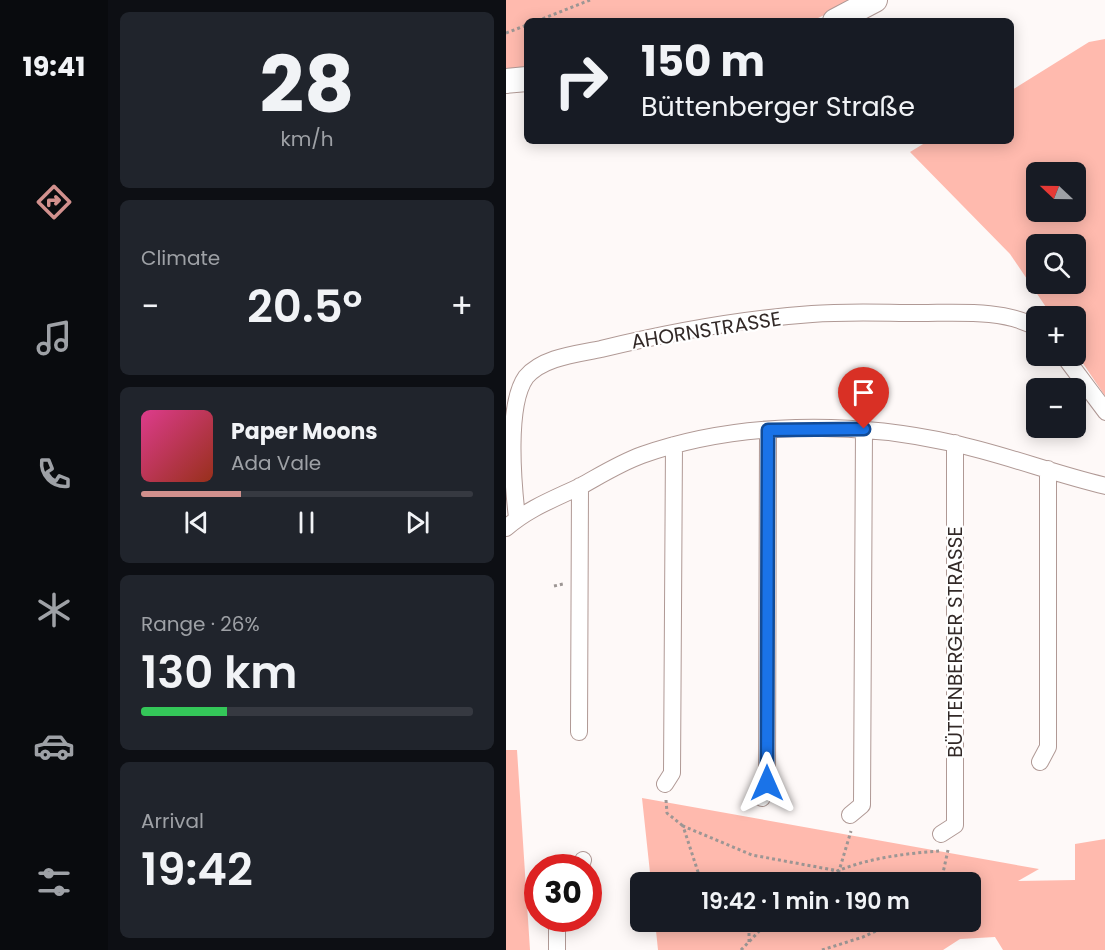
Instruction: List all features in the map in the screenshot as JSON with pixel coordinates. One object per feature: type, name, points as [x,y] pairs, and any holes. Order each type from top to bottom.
[{"type":"street","points":[[841,18],[875,0]]},
{"type":"street","points":[[506,81],[524,79]]},
{"type":"street","name":"AHORNSTRASSE","points":[[512,524],[513,403],[518,388],[528,374],[551,361],[668,332],[813,314],[990,316],[1026,322]]},
{"type":"street","points":[[1072,366],[1106,412]]},
{"type":"street","points":[[512,524],[541,503],[580,486],[631,459],[709,435],[768,430],[864,429],[955,443],[1106,486]]},
{"type":"street","points":[[856,810],[864,429]]},
{"type":"street","points":[[762,798],[767,783],[768,430]]},
{"type":"street","name":"BÜTTENBERGER STRASSE","points":[[948,829],[955,443]]},
{"type":"street","points":[[665,784],[672,773],[674,445]]},
{"type":"street","points":[[1040,762],[1048,747],[1048,469]]},
{"type":"street","points":[[579,732],[580,486]]},
{"type":"street","points":[[557,932],[557,950]]},
{"type":"path","points":[[545,18],[590,0]]},
{"type":"path","points":[[506,33],[524,26]]},
{"type":"path","points":[[665,784],[666,813],[683,826],[752,855],[839,871],[875,859],[948,850]]},
{"type":"path","points":[[839,871],[856,810]]},
{"type":"path","points":[[683,826],[698,872]]},
{"type":"path","points":[[943,872],[948,850],[948,829]]},
{"type":"path","points":[[749,932],[749,942]]},
{"type":"path","points":[[741,950],[759,932]]},
{"type":"path","points":[[822,950],[874,932]]},
{"type":"shaded area","points":[[506,0],[855,0],[818,18],[524,18],[524,68],[506,70]]},
{"type":"shaded area","points":[[1106,39],[1105,396],[1085,366],[1086,306],[1045,306],[1037,294],[1086,294],[1086,234],[1026,234],[1026,278],[1010,254],[910,152],[923,144],[1014,144],[1014,89],[1089,42]]},
{"type":"shaded area","points":[[506,750],[517,750],[524,858],[524,932],[529,932],[530,950],[506,950]]},
{"type":"shaded area","points":[[642,798],[1039,869],[1018,881],[1075,880],[1075,844],[1105,839],[1105,950],[1003,950],[995,937],[960,939],[943,950],[658,950],[656,932],[981,932],[981,872],[650,872]]},
{"type":"route","points":[[767,783],[768,430],[864,429]]}]
